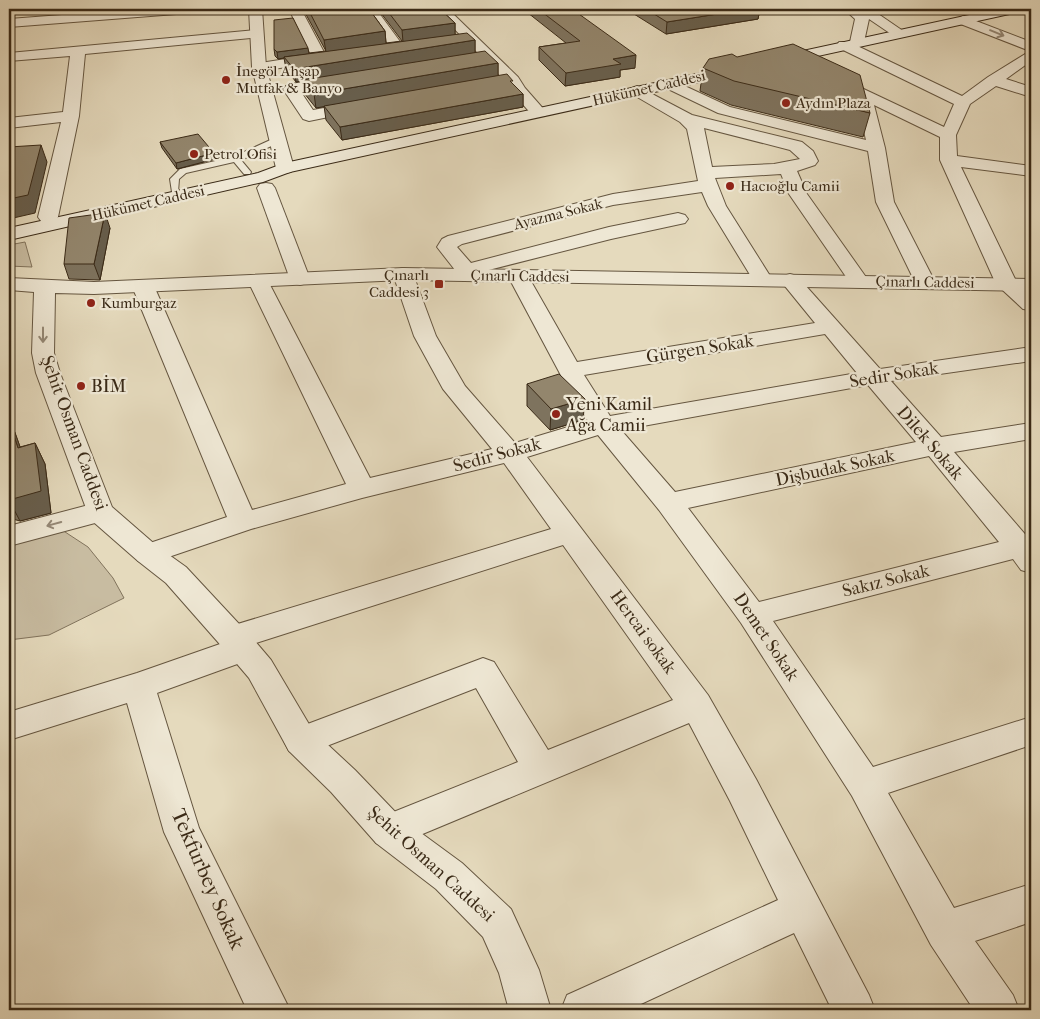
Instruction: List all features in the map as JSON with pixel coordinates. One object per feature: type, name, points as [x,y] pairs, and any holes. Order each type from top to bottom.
[{"type":"street","points":[[9,23],[65,14],[189,9]]},
{"type":"street","points":[[255,9],[259,67],[285,168]]},
{"type":"street","points":[[295,9],[320,58]]},
{"type":"street","points":[[370,9],[397,47]]},
{"type":"street","points":[[441,9],[513,80],[518,90],[539,113]]},
{"type":"street","points":[[851,9],[862,18],[850,44],[963,102]]},
{"type":"street","points":[[863,9],[899,33]]},
{"type":"street","name":"Hükümet Caddesi","points":[[9,226],[262,177],[285,168],[1014,9]]},
{"type":"street","points":[[963,20],[1031,47]]},
{"type":"street","points":[[9,57],[256,34]]},
{"type":"street","points":[[452,41],[470,39]]},
{"type":"street","points":[[378,50],[415,45]]},
{"type":"street","points":[[48,217],[71,116],[78,51]]},
{"type":"street","points":[[1031,55],[992,80],[963,102],[948,135],[949,160],[1007,284],[1031,304]]},
{"type":"street","points":[[259,67],[339,56]]},
{"type":"street","points":[[470,60],[489,57]]},
{"type":"street","points":[[786,58],[812,70]]},
{"type":"street","points":[[357,78],[291,89],[309,116],[377,104]]},
{"type":"street","points":[[494,84],[513,80]]},
{"type":"street","points":[[992,80],[1031,92]]},
{"type":"street","points":[[837,82],[948,135]]},
{"type":"street","points":[[669,84],[724,110],[876,148]]},
{"type":"street","points":[[637,91],[686,119],[695,127],[706,180],[717,206],[762,280]]},
{"type":"street","points":[[863,94],[876,148],[885,202],[925,282]]},
{"type":"street","points":[[9,123],[71,116]]},
{"type":"street","points":[[686,119],[776,140],[796,146],[808,155],[808,162],[802,165],[706,180]]},
{"type":"street","points":[[949,160],[1031,171]]},
{"type":"street","name":"Hükümet Caddesi","points":[[9,234],[177,193],[241,166],[285,168]]},
{"type":"street","points":[[787,167],[798,194],[858,280]]},
{"type":"street","name":"Ayazma Sokak","points":[[464,272],[447,247],[449,243],[455,240],[626,197],[706,180]]},
{"type":"street","points":[[266,188],[300,279]]},
{"type":"street","points":[[464,272],[609,234],[678,220]]},
{"type":"street","name":"Çınarlı Caddesi","points":[[9,284],[44,287],[142,286],[464,272],[518,276],[858,280],[1031,285]]},
{"type":"street","name":"Hercai sokak","points":[[403,274],[426,336],[455,389],[510,452],[696,705],[743,790],[854,1010]]},
{"type":"street","name":"Demet Sokak","points":[[518,276],[603,426],[669,503],[752,615],[865,785],[945,931],[998,1010]]},
{"type":"street","name":"Dilek Sokak","points":[[790,280],[933,447],[1023,543]]},
{"type":"street","points":[[258,281],[362,489]]},
{"type":"street","points":[[142,286],[243,522]]},
{"type":"street","name":"Şehit Osman Caddesi","points":[[44,287],[43,353],[48,373],[100,512],[148,554],[176,575],[260,669],[301,741],[389,831],[449,876],[497,923],[519,970],[530,1010]]},
{"type":"street","name":"Gürgen Sokak","points":[[571,370],[829,327]]},
{"type":"street","name":"Sedir Sokak","points":[[148,554],[243,522],[603,426],[873,377],[1031,354]]},
{"type":"street","name":"Dişbudak Sokak","points":[[669,503],[933,447],[1031,431]]},
{"type":"street","points":[[9,536],[100,512]]},
{"type":"street","points":[[9,726],[139,686],[237,644],[570,533]]},
{"type":"street","name":"Sakız Sokak","points":[[752,615],[1023,543]]},
{"type":"street","points":[[301,741],[482,671],[541,770]]},
{"type":"street","name":"Tekfurbey Sokak","points":[[139,686],[182,832],[270,1010]]},
{"type":"street","points":[[389,831],[696,705]]},
{"type":"street","points":[[865,785],[1031,731]]},
{"type":"street","points":[[945,931],[1031,903]]},
{"type":"street","points":[[582,1010],[802,909]]},
{"type":"lane","points":[[241,166],[278,140]]},
{"type":"shaded area","points":[[25,242],[32,267],[9,266],[9,245]]},
{"type":"shaded area","points":[[59,528],[88,547],[113,578],[124,598],[49,635],[9,640],[9,541]]},
{"type":"building","points":[[308,9],[369,9],[385,31],[324,40]]},
{"type":"building","points":[[386,9],[440,9],[455,23],[402,30]]},
{"type":"building","points":[[538,9],[572,9],[636,55],[613,59],[621,64],[566,73],[539,47],[580,41]]},
{"type":"building","points":[[646,9],[749,9],[667,22]]},
{"type":"building","points":[[293,18],[308,48],[277,52],[274,49],[274,20]]},
{"type":"building","points":[[467,33],[475,40],[294,69],[284,57]]},
{"type":"building","points":[[793,44],[860,75],[870,113],[734,81],[703,68],[709,59],[732,54],[737,57]]},
{"type":"building","points":[[485,51],[498,63],[314,94],[302,80]]},
{"type":"building","points":[[507,74],[513,81],[510,81],[523,94],[340,127],[324,106]]},
{"type":"building","points":[[198,134],[214,153],[176,163],[160,142]]},
{"type":"building","points":[[41,145],[28,195],[9,199],[9,147]]},
{"type":"building","points":[[105,213],[94,264],[64,264],[69,218]]},
{"type":"building","points":[[559,374],[585,399],[551,409],[527,384]]},
{"type":"building","points":[[9,421],[18,448],[35,443],[41,491],[9,500]]},
{"type":"place","name":"İnegöl Ahşap Mutfak & Banyo","points":[[226,80]]},
{"type":"place","name":"Aydın Plaza","points":[[786,103]]},
{"type":"place","name":"Petrol Ofisi","points":[[194,154]]},
{"type":"place","name":"Hacıoğlu Camii","points":[[730,186]]},
{"type":"place","name":"Çınarlı Caddesi 3","points":[[439,284]]},
{"type":"place","name":"Kumburgaz","points":[[91,303]]},
{"type":"place","name":"BİM","points":[[81,386]]},
{"type":"place","name":"Yeni Kamil Ağa Camii","points":[[556,414]]}]
